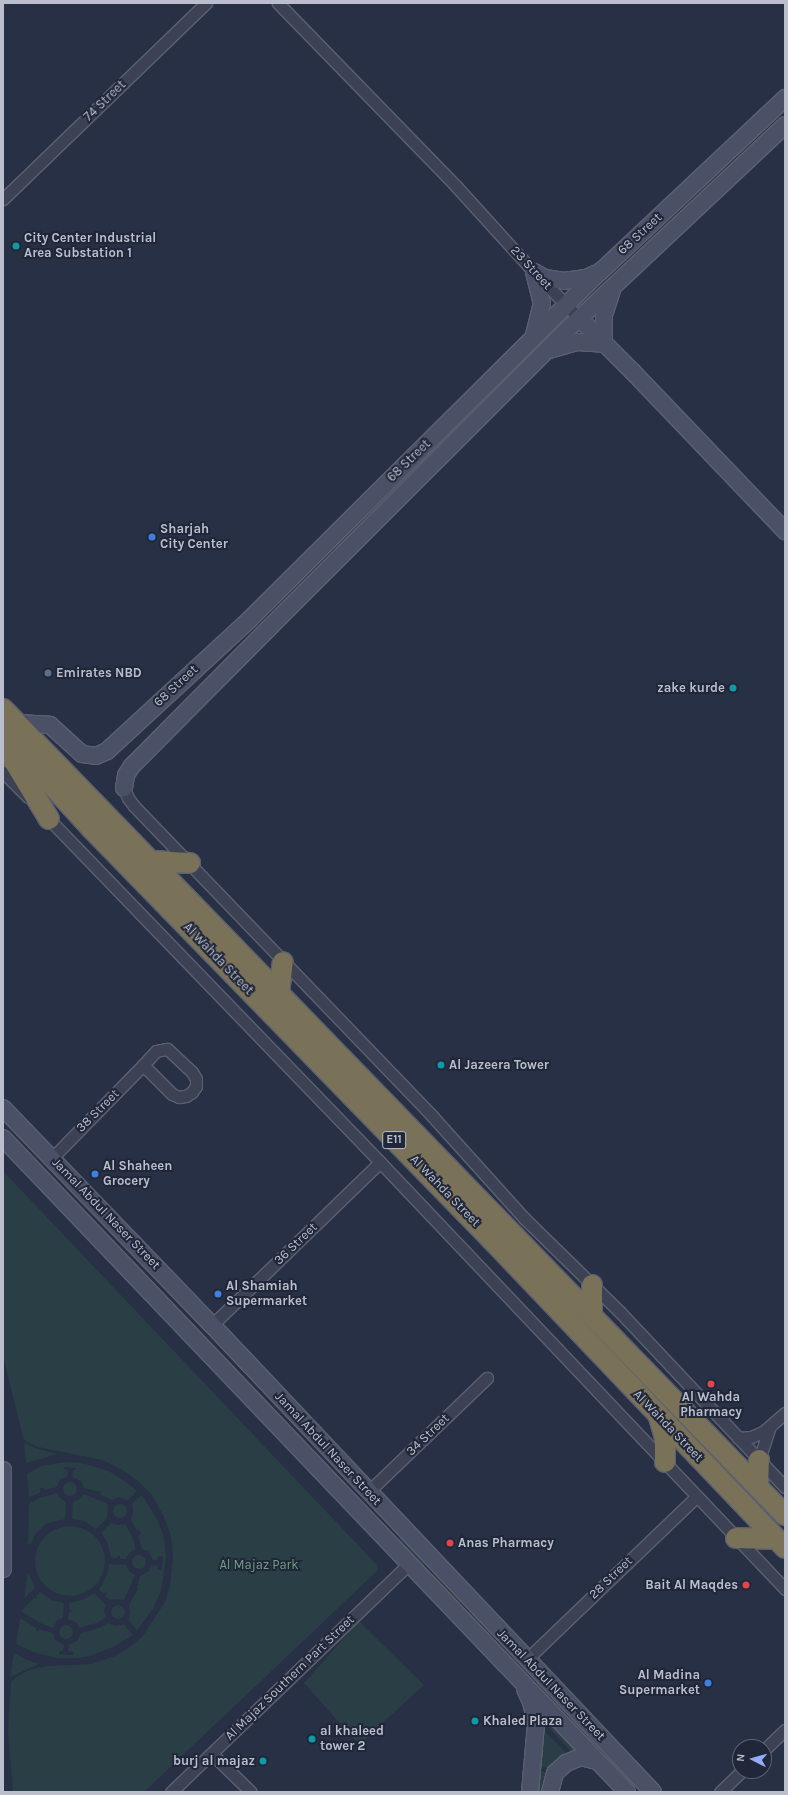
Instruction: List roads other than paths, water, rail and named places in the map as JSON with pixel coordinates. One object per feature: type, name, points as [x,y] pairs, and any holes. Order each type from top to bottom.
[{"type":"highway","name":"Al Wahda Street","points":[[3,709],[10,728],[91,828],[492,1240],[781,1544]]},
{"type":"highway","name":"Al Wahda Street","points":[[10,728],[151,861],[785,1515]]},
{"type":"highway","points":[[3,743],[49,819]]},
{"type":"highway","points":[[151,861],[190,863]]},
{"type":"highway","points":[[279,993],[283,962]]},
{"type":"highway","points":[[592,1285],[592,1315]]},
{"type":"highway","points":[[658,1415],[665,1438],[665,1462]]},
{"type":"highway","points":[[758,1487],[759,1460]]},
{"type":"highway","points":[[736,1538],[781,1544]]},
{"type":"street","name":"74 Street","points":[[3,199],[206,3]]},
{"type":"street","name":"23 Street","points":[[278,3],[455,185],[534,272],[633,372],[785,531]]},
{"type":"street","name":"68 Street","points":[[10,728],[47,724],[55,728],[77,751],[89,756],[96,756],[107,751],[250,619],[533,337],[785,98]]},
{"type":"street","name":"68 Street","points":[[124,788],[126,775],[132,766],[288,608],[546,352],[785,125]]},
{"type":"street","points":[[534,272],[546,278],[564,281],[586,278],[600,272]]},
{"type":"street","points":[[533,337],[542,303],[534,272]]},
{"type":"street","points":[[546,352],[556,347],[577,342],[604,344],[604,315],[613,288]]},
{"type":"street","points":[[288,608],[292,595],[300,583],[398,488],[405,476],[406,464]]},
{"type":"street","points":[[176,686],[164,707],[166,714],[169,716],[176,716],[190,708]]},
{"type":"street","points":[[3,772],[380,1162],[785,1589]]},
{"type":"street","points":[[124,788],[128,798],[134,806],[433,1117],[525,1219],[634,1327],[785,1487]]},
{"type":"street","name":"38 Street","points":[[52,1158],[156,1051],[168,1049],[192,1072],[196,1079],[196,1086],[192,1092],[186,1096],[179,1097],[172,1094],[143,1065]]},
{"type":"street","name":"Jamal Abdul Naser Street","points":[[3,1108],[212,1325],[526,1660],[653,1792]]},
{"type":"street","name":"Jamal Abdul Naser Street","points":[[3,1138],[627,1792]]},
{"type":"street","name":"36 Street","points":[[212,1325],[380,1162]]},
{"type":"street","points":[[233,1378],[244,1379],[273,1406],[281,1405],[284,1402]]},
{"type":"street","name":"34 Street","points":[[368,1492],[487,1378]]},
{"type":"street","points":[[738,1438],[757,1435],[769,1429],[785,1413]]},
{"type":"street","points":[[759,1460],[769,1429]]},
{"type":"street","points":[[321,1471],[326,1466],[330,1466],[358,1493],[368,1492]]},
{"type":"street","points":[[3,1470],[3,1568]]},
{"type":"street","name":"28 Street","points":[[526,1660],[697,1496]]},
{"type":"street","name":"Al Majaz Southern Part Street","points":[[171,1792],[409,1564]]},
{"type":"street","points":[[522,1682],[531,1702],[536,1724],[530,1792]]},
{"type":"street","points":[[772,1742],[785,1730]]},
{"type":"street","points":[[212,1754],[250,1792]]},
{"type":"street","points":[[550,1792],[555,1773],[566,1763],[581,1757],[597,1761]]},
{"type":"street","points":[[720,1792],[734,1779]]},
{"type":"place","name":"City Center Industrial Area Substation 1","points":[[16,246]]},
{"type":"place","name":"Sharjah City Center","points":[[152,537]]},
{"type":"place","name":"Emirates NBD","points":[[48,673]]},
{"type":"place","name":"zake kurde","points":[[733,688]]},
{"type":"place","name":"Al Jazeera Tower","points":[[441,1065]]},
{"type":"place","name":"Al Shaheen Grocery","points":[[95,1174]]},
{"type":"place","name":"Al Shamiah Supermarket","points":[[218,1294]]},
{"type":"place","name":"Al Wahda Pharmacy","points":[[711,1384]]},
{"type":"place","name":"Anas Pharmacy","points":[[450,1543]]},
{"type":"place","name":"Bait Al Maqdes","points":[[746,1585]]},
{"type":"place","name":"Al Madina Supermarket","points":[[708,1683]]},
{"type":"place","name":"Khaled Plaza","points":[[475,1721]]},
{"type":"place","name":"al khaleed tower 2","points":[[312,1739]]},
{"type":"place","name":"burj al majaz","points":[[263,1761]]},
{"type":"park label","name":"Al Majaz Park","points":[[259,1565]]}]
